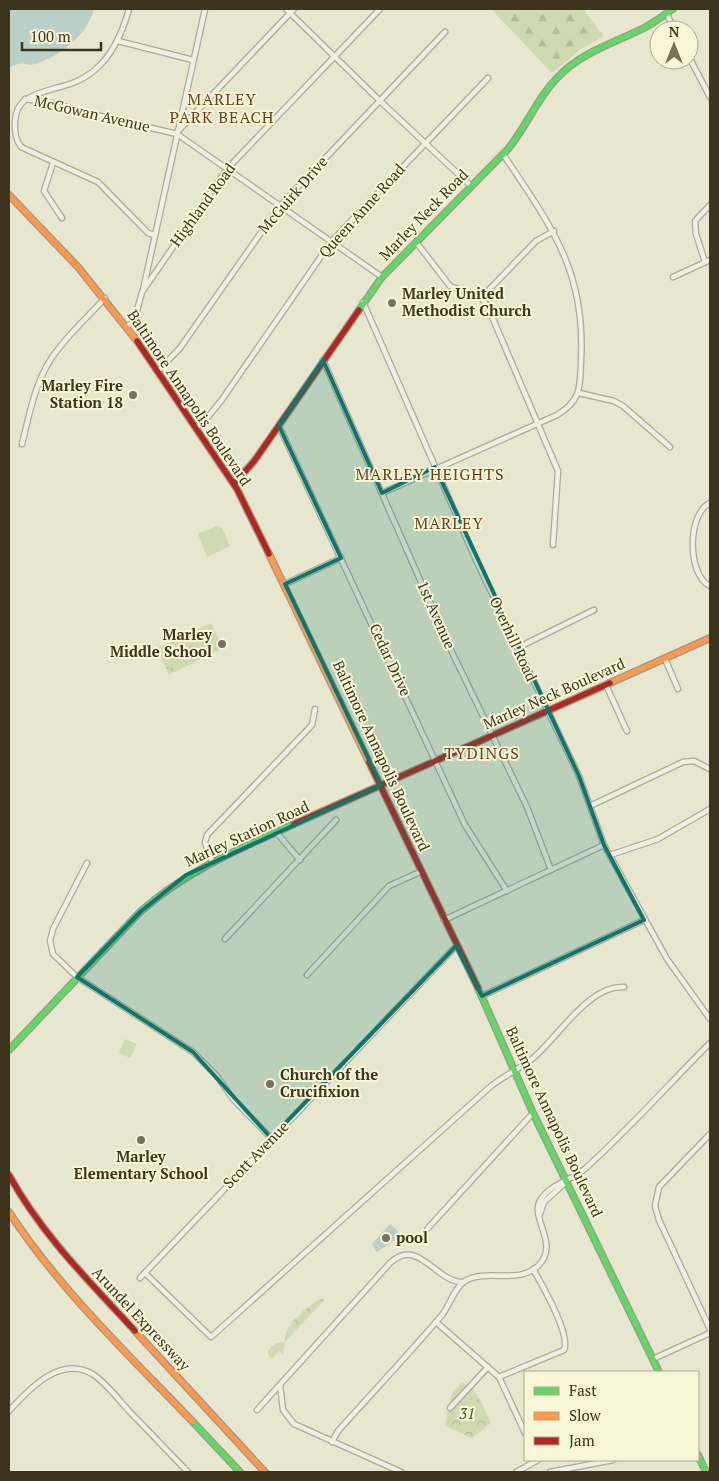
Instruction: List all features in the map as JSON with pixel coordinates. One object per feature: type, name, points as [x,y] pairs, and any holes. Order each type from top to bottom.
[{"type":"main road","name":"Marley Neck Road","points":[[234,484],[256,460],[323,360],[382,277],[470,185],[503,154],[524,129],[541,96],[559,75],[589,54],[647,26],[673,9]]},
{"type":"main road","name":"Baltimore Annapolis Boulevard","points":[[9,196],[105,298],[127,326],[159,370],[234,484],[285,584],[456,946],[482,996],[566,1182],[659,1371]]},
{"type":"main road","name":"Marley Neck Boulevard","points":[[381,786],[710,638]]},
{"type":"main road","name":"Marley Station Road","points":[[9,1050],[128,923],[160,894],[212,861],[381,786]]},
{"type":"main road","name":"Arundel Expressway","points":[[9,1175],[26,1206],[56,1246],[265,1472]]},
{"type":"main road","points":[[9,1212],[34,1250],[61,1282],[240,1472]]},
{"type":"main road","points":[[699,1458],[706,1472]]},
{"type":"street","points":[[129,9],[118,41],[98,68],[70,86],[25,99],[20,106],[14,129],[16,140],[21,147],[98,182],[148,234],[154,234]]},
{"type":"street","points":[[142,292],[192,60],[205,9]]},
{"type":"street","points":[[286,9],[292,11],[379,100],[470,185]]},
{"type":"street","name":"Highland Road","points":[[127,326],[134,322],[142,292],[227,169],[380,9]]},
{"type":"street","points":[[176,134],[292,11]]},
{"type":"street","points":[[666,13],[670,20]]},
{"type":"street","name":"McGuirk Drive","points":[[159,370],[180,348],[279,207],[445,32]]},
{"type":"street","points":[[118,41],[192,60]]},
{"type":"street","points":[[696,70],[710,98]]},
{"type":"street","name":"Queen Anne Road","points":[[196,428],[202,424],[220,401],[331,242],[488,78]]},
{"type":"street","name":"McGowan Avenue","points":[[25,99],[58,104],[176,134],[382,277]]},
{"type":"street","points":[[382,493],[565,411],[579,392],[583,332],[576,288],[554,231],[503,154]]},
{"type":"street","points":[[53,163],[44,191],[62,218]]},
{"type":"street","points":[[673,277],[708,261],[696,234],[695,221],[710,205]]},
{"type":"street","points":[[482,298],[536,241],[554,231]]},
{"type":"street","points":[[416,242],[450,286],[482,298],[487,306],[558,470],[553,545]]},
{"type":"street","points":[[22,444],[42,375],[50,360],[61,345],[105,298]]},
{"type":"street","name":"Overhill Road","points":[[363,302],[517,648],[579,776],[604,845],[667,959],[710,1019]]},
{"type":"street","name":"1st Avenue","points":[[323,360],[492,736],[527,807],[551,870]]},
{"type":"street","points":[[579,392],[614,401],[623,406],[670,447]]},
{"type":"street","name":"Cedar Drive","points":[[278,426],[466,825],[507,891]]},
{"type":"street","points":[[710,503],[703,506],[694,527],[695,568],[699,577],[710,586]]},
{"type":"street","points":[[285,584],[341,558]]},
{"type":"street","points":[[517,648],[594,610]]},
{"type":"street","points":[[665,658],[678,689]]},
{"type":"street","points":[[606,685],[627,732]]},
{"type":"street","points":[[212,861],[205,843],[207,835],[312,725],[315,709]]},
{"type":"street","points":[[590,806],[683,762],[694,761],[710,769]]},
{"type":"street","points":[[610,855],[658,839],[710,809]]},
{"type":"street","points":[[225,939],[336,820]]},
{"type":"street","points":[[276,832],[300,860]]},
{"type":"street","points":[[444,920],[604,845]]},
{"type":"street","points":[[88,863],[53,929],[50,941],[52,954],[77,977],[193,1052],[217,1076],[232,1100],[271,1138]]},
{"type":"street","points":[[307,975],[389,886],[422,871]]},
{"type":"street","points":[[482,996],[644,920]]},
{"type":"street","name":"Scott Avenue","points":[[140,1278],[271,1138],[456,946]]},
{"type":"street","points":[[144,1273],[212,1337],[491,1086],[533,1058],[597,995],[608,988],[624,987]]},
{"type":"street","points":[[257,1410],[399,1256],[414,1255],[449,1279],[463,1282],[479,1276],[514,1276],[534,1270],[546,1255],[546,1240],[540,1214],[544,1202],[566,1182],[588,1167],[710,1043]]},
{"type":"street","points":[[428,1228],[533,1112]]},
{"type":"street","points":[[710,1134],[663,1182],[656,1193],[655,1200],[659,1220],[710,1329]]},
{"type":"street","points":[[499,1377],[564,1350],[565,1347],[566,1338],[563,1330],[534,1270]]},
{"type":"street","points":[[332,1442],[338,1431],[436,1322],[463,1282]]},
{"type":"street","points":[[436,1322],[499,1377],[524,1431]]},
{"type":"street","points":[[653,1359],[710,1333]]},
{"type":"street","points":[[450,1408],[488,1367]]},
{"type":"street","points":[[9,1410],[48,1375],[65,1370],[88,1372],[104,1384],[188,1472]]},
{"type":"street","points":[[280,1384],[282,1403],[287,1418],[302,1428],[401,1472]]},
{"type":"street","points":[[516,1472],[536,1461]]},
{"type":"street","points":[[586,1461],[586,1466]]},
{"type":"street","points":[[550,1472],[560,1468],[586,1466],[608,1461]]},
{"type":"highlighted area","points":[[323,360],[382,493],[435,467],[579,776],[604,845],[644,920],[482,996],[456,946],[271,1138],[193,1052],[77,977],[140,912],[186,875],[381,785],[285,584],[341,558],[279,426]]},
{"type":"green space","points":[[491,9],[583,9],[604,36],[584,47],[552,73]]},
{"type":"green space","points":[[217,526],[222,527],[230,546],[207,557],[198,534]]},
{"type":"green space","points":[[211,623],[223,648],[169,675],[157,648]]},
{"type":"green space","points":[[210,626],[220,646],[209,651],[199,631]]},
{"type":"green space","points":[[196,636],[204,653],[196,656],[188,639]]},
{"type":"green space","points":[[183,642],[190,659],[183,662],[175,645]]},
{"type":"green space","points":[[169,648],[177,665],[169,669],[162,652]]},
{"type":"green space","points":[[125,1039],[137,1044],[130,1058],[119,1053]]},
{"type":"green space","points":[[320,1299],[325,1299],[285,1342],[285,1335],[297,1317]]},
{"type":"green space","points":[[285,1342],[283,1354],[279,1351],[272,1358],[268,1355],[268,1350],[277,1343]]},
{"type":"green space","name":"31","points":[[462,1382],[477,1394],[491,1423],[472,1438],[445,1426],[452,1393]]},
{"type":"shaded area","points":[[9,9],[94,9],[91,18],[79,36],[63,50],[35,64],[18,64],[9,68]]},
{"type":"shaded area","name":"pool","points":[[390,1224],[398,1231],[395,1240],[377,1252],[372,1244]]},
{"type":"traffic: fast","points":[[359,310],[382,277],[508,149],[544,94],[558,77],[587,55],[644,28],[673,9]]},
{"type":"traffic: fast","points":[[9,1050],[140,912],[157,897],[175,884],[214,862],[294,824]]},
{"type":"traffic: fast","points":[[478,988],[533,1113],[659,1371]]},
{"type":"traffic: fast","points":[[192,1421],[240,1472]]},
{"type":"traffic: fast","points":[[699,1457],[706,1472]]},
{"type":"traffic: slow","points":[[9,195],[78,267],[137,341]]},
{"type":"traffic: slow","points":[[269,554],[369,762]]},
{"type":"traffic: slow","points":[[610,683],[710,638]]},
{"type":"traffic: slow","points":[[9,1212],[29,1241],[72,1295],[192,1421]]},
{"type":"traffic: slow","points":[[135,1331],[265,1472]]},
{"type":"traffic: jam","points":[[234,484],[255,460],[359,310]]},
{"type":"traffic: jam","points":[[137,341],[237,489],[269,554]]},
{"type":"traffic: jam","points":[[294,824],[610,683]]},
{"type":"traffic: jam","points":[[369,762],[478,988]]},
{"type":"traffic: jam","points":[[9,1175],[51,1238],[135,1331]]},
{"type":"place","name":"Marley United Methodist Church","points":[[392,303]]},
{"type":"place","name":"Marley Fire Station 18","points":[[133,395]]},
{"type":"place","name":"Marley Middle School","points":[[222,644]]},
{"type":"place","name":"Church of the Crucifixion","points":[[270,1084]]},
{"type":"place","name":"Marley Elementary School","points":[[141,1140]]},
{"type":"place","name":"pool","points":[[386,1238]]},
{"type":"district","name":"MARLEY PARK BEACH","points":[[222,108]]},
{"type":"district","name":"MARLEY HEIGHTS","points":[[430,474]]},
{"type":"district","name":"MARLEY","points":[[449,523]]},
{"type":"district","name":"TYDINGS","points":[[482,753]]}]
